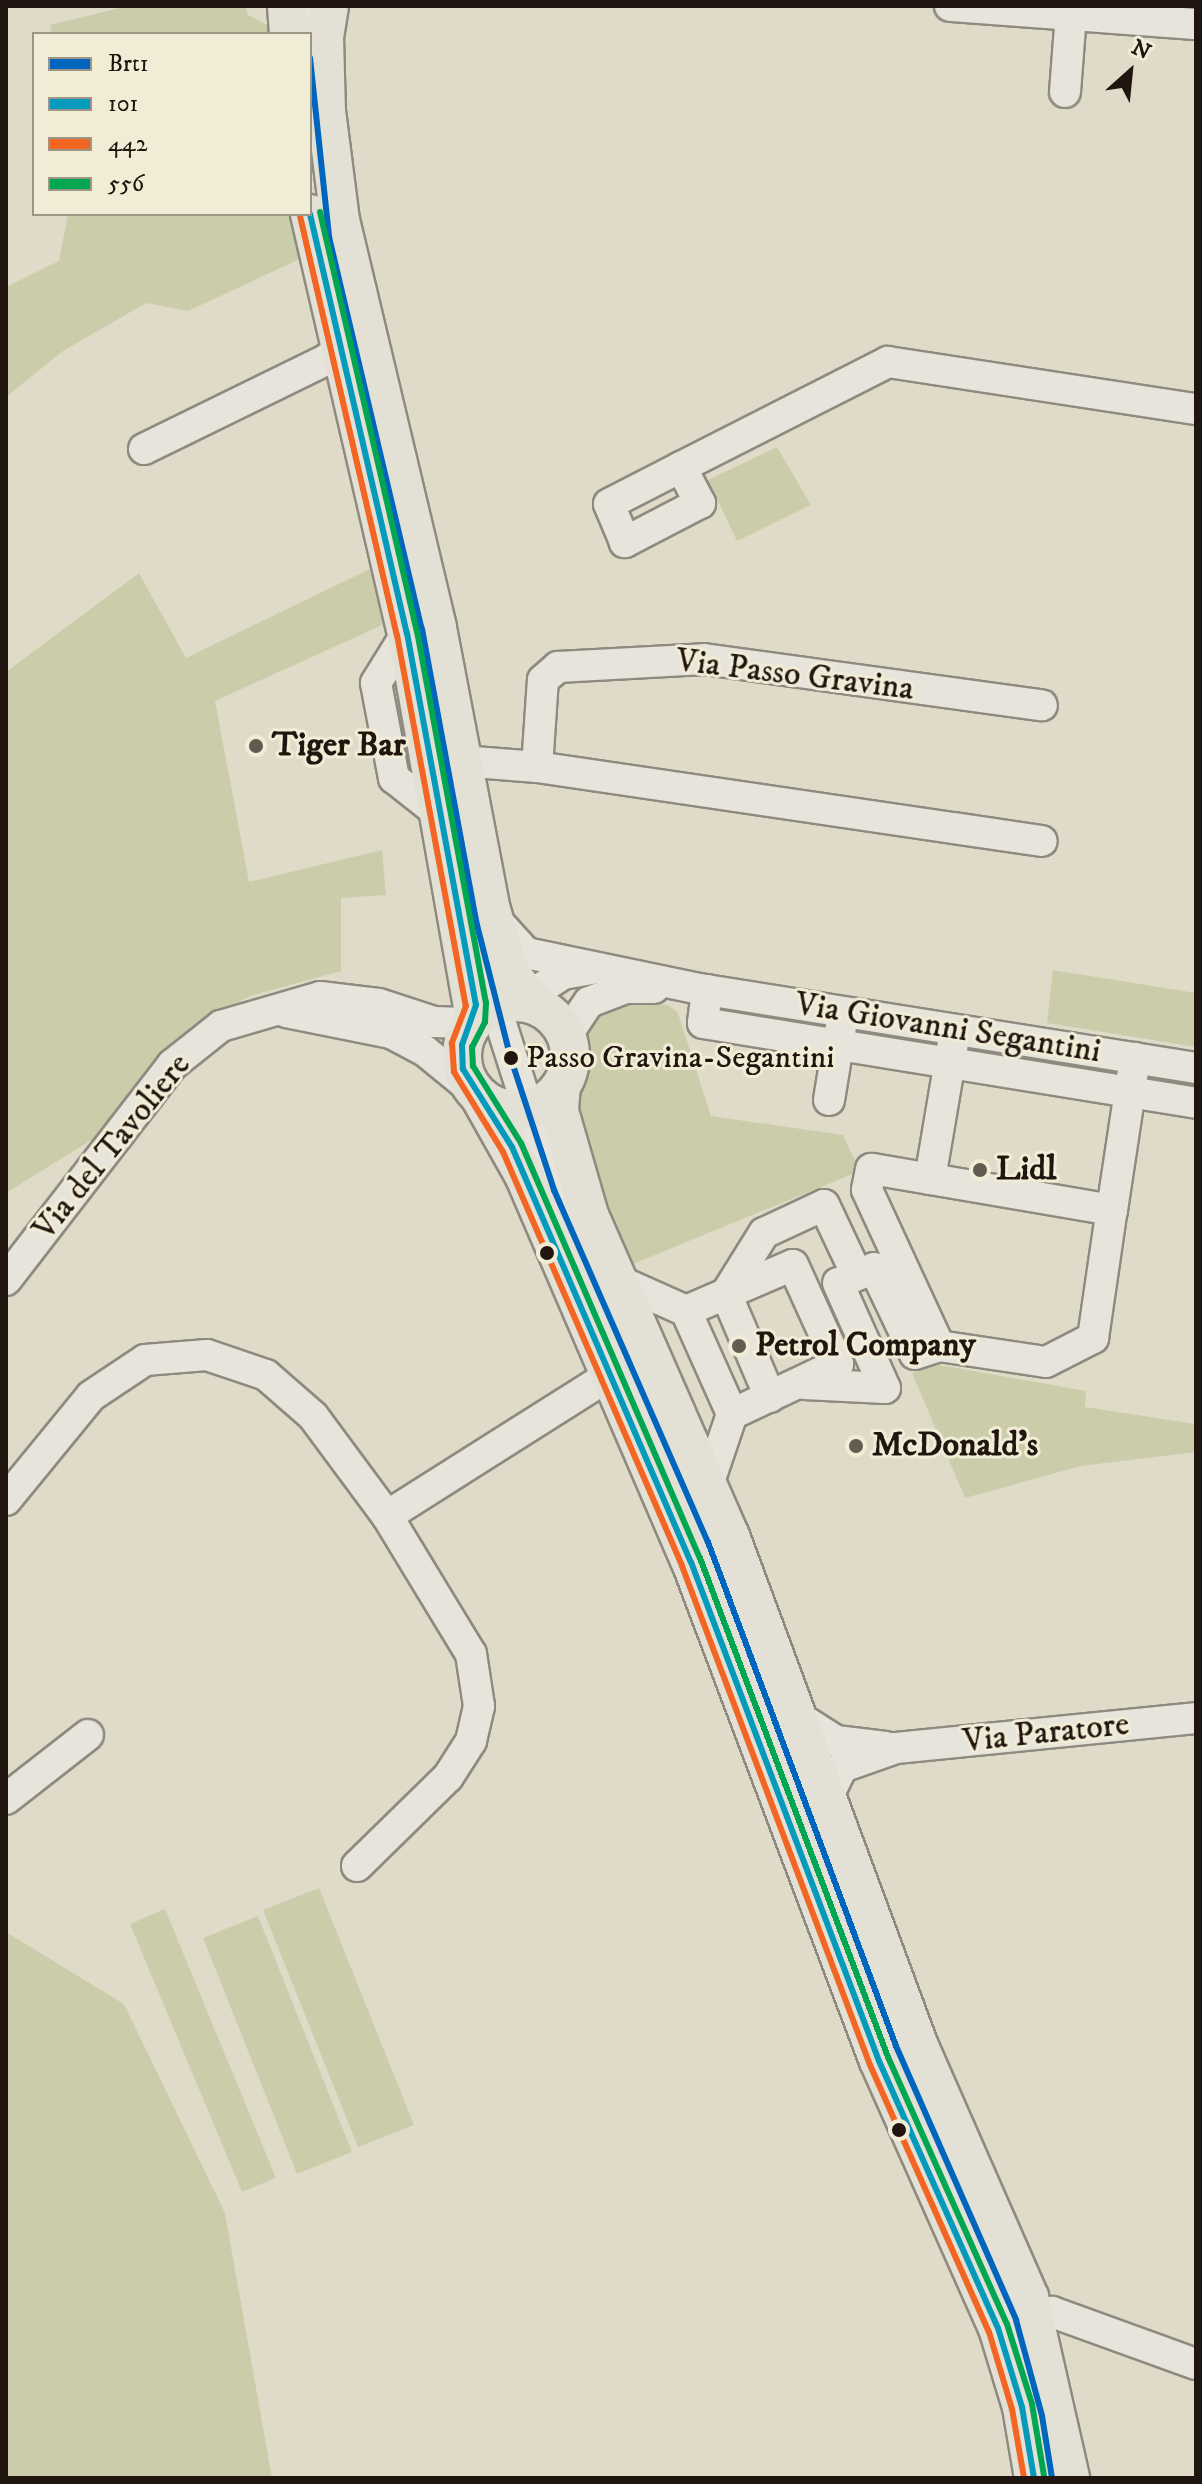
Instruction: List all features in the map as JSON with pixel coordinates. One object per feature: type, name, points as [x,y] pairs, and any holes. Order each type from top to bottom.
[{"type":"main road","points":[[287,6],[289,32]]},
{"type":"main road","points":[[329,6],[324,37],[326,111],[340,220],[437,628],[491,910],[504,960],[504,1008],[461,1053],[477,1094],[512,1147],[691,1562],[879,2061],[1016,2320],[1022,2407],[1034,2478]]},
{"type":"main road","points":[[310,216],[407,633],[441,815],[504,1008]]},
{"type":"main road","points":[[504,1008],[558,1021],[569,1044],[568,1070],[561,1086],[559,1111],[589,1215],[708,1485],[828,1796],[1070,2478]]},
{"type":"main road","points":[[477,1094],[497,1108],[528,1109],[561,1086]]},
{"type":"street","points":[[308,6],[309,32]]},
{"type":"street","points":[[950,6],[1196,24]]},
{"type":"street","points":[[1065,92],[1071,14]]},
{"type":"street","points":[[312,77],[329,237],[422,629],[528,1109],[554,1190],[708,1542],[896,2046],[1016,2320],[1042,2416],[1052,2478]]},
{"type":"street","points":[[144,449],[326,360],[340,348]]},
{"type":"street","points":[[681,467],[888,362],[1196,409]]},
{"type":"street","name":"Via Passo Gravina","points":[[537,767],[543,680],[558,667],[704,659],[1042,705]]},
{"type":"street","points":[[462,761],[537,767],[1042,841]]},
{"type":"street","name":"Via Giovanni Segantini","points":[[491,910],[526,953],[606,967],[703,990],[1196,1068]]},
{"type":"street","points":[[272,1009],[320,997],[345,998],[434,1022],[504,1008],[563,974],[606,967]]},
{"type":"street","name":"Via Giovanni Segantini","points":[[569,1044],[582,1010],[602,994],[626,988],[703,990]]},
{"type":"street","points":[[703,990],[703,1023],[1196,1103]]},
{"type":"street","points":[[272,1009],[391,1033],[425,1051],[477,1094]]},
{"type":"street","name":"Via del Tavoliere","points":[[6,1280],[172,1065],[221,1026],[272,1009]]},
{"type":"street","points":[[829,1100],[844,1012]]},
{"type":"street","points":[[930,1179],[955,1030]]},
{"type":"street","points":[[807,1296],[874,1268],[915,1354],[939,1346],[1046,1362],[1093,1338],[1135,1058]]},
{"type":"street","points":[[939,1346],[867,1190],[871,1169],[1112,1210]]},
{"type":"street","points":[[726,1294],[764,1233],[824,1205],[885,1388],[798,1383]]},
{"type":"street","points":[[686,1311],[793,1265],[838,1364],[732,1414]]},
{"type":"street","points":[[619,1281],[686,1311],[732,1414],[708,1485]]},
{"type":"street","points":[[726,1294],[770,1397]]},
{"type":"street","points":[[6,1500],[91,1396],[123,1371],[145,1360],[207,1355],[252,1369],[292,1393],[387,1516],[471,1654],[479,1706],[471,1741],[448,1777],[357,1866]]},
{"type":"street","points":[[387,1516],[610,1375]]},
{"type":"street","name":"Via Paratore","points":[[797,1716],[836,1741],[896,1748],[1196,1718]]},
{"type":"street","points":[[6,1799],[88,1735]]},
{"type":"street","name":"Via Paratore","points":[[828,1796],[842,1767],[896,1748]]},
{"type":"street","points":[[1016,2320],[1069,2317],[1129,2344],[1196,2364]]},
{"type":"green space","points":[[128,6],[245,6],[248,15],[268,25],[270,32],[52,32],[50,25]]},
{"type":"green space","points":[[68,216],[296,216],[302,258],[188,311],[146,303],[63,351],[6,397],[6,287],[59,261]]},
{"type":"green space","points":[[777,447],[811,505],[737,541],[708,480]]},
{"type":"green space","points":[[378,565],[387,623],[215,701],[249,882],[382,850],[386,895],[341,898],[341,971],[250,996],[219,1014],[147,1078],[98,1136],[6,1193],[6,672],[139,573],[186,658]]},
{"type":"green space","points":[[1053,970],[1196,993],[1196,1047],[1047,1023]]},
{"type":"green space","points":[[634,1001],[668,1005],[678,1013],[711,1116],[843,1135],[860,1171],[633,1264],[575,1124],[576,1102],[589,1068],[587,1036],[593,1021],[606,1009]]},
{"type":"green space","points":[[934,1364],[1086,1391],[1085,1407],[1196,1424],[1196,1452],[1081,1466],[965,1498],[912,1373]]},
{"type":"green space","points":[[319,1888],[414,2125],[358,2147],[263,1910]]},
{"type":"green space","points":[[165,1909],[276,2178],[242,2192],[130,1924]]},
{"type":"green space","points":[[258,1916],[352,2152],[297,2174],[203,1938]]},
{"type":"green space","points":[[6,1932],[124,2004],[225,2213],[272,2478],[6,2478]]},
{"type":"transit line","name":"Brt1","points":[[312,77],[329,237],[422,629],[477,925],[511,1059],[554,1190],[708,1542],[896,2046],[1016,2320],[1042,2416],[1052,2478]]},
{"type":"transit line","name":"556","points":[[320,212],[417,631],[486,1003],[485,1022],[472,1047],[473,1066],[521,1143],[700,1558],[888,2057],[1007,2324],[1032,2404],[1044,2476]]},
{"type":"transit line","name":"442","points":[[300,216],[397,635],[466,1006],[452,1043],[454,1072],[503,1152],[682,1566],[870,2065],[989,2332],[1012,2409],[1024,2478]]},
{"type":"transit line","name":"101","points":[[310,216],[407,633],[476,1005],[462,1045],[463,1069],[512,1147],[691,1562],[879,2061],[998,2328],[1022,2407],[1034,2478]]},
{"type":"place","name":"Tiger Bar","points":[[256,746]]},
{"type":"place","name":"Passo Gravina-Segantini","points":[[511,1058]]},
{"type":"place","name":"Lidl","points":[[980,1170]]},
{"type":"place","name":"Petrol Company","points":[[739,1346]]},
{"type":"place","name":"McDonald's","points":[[856,1446]]}]
